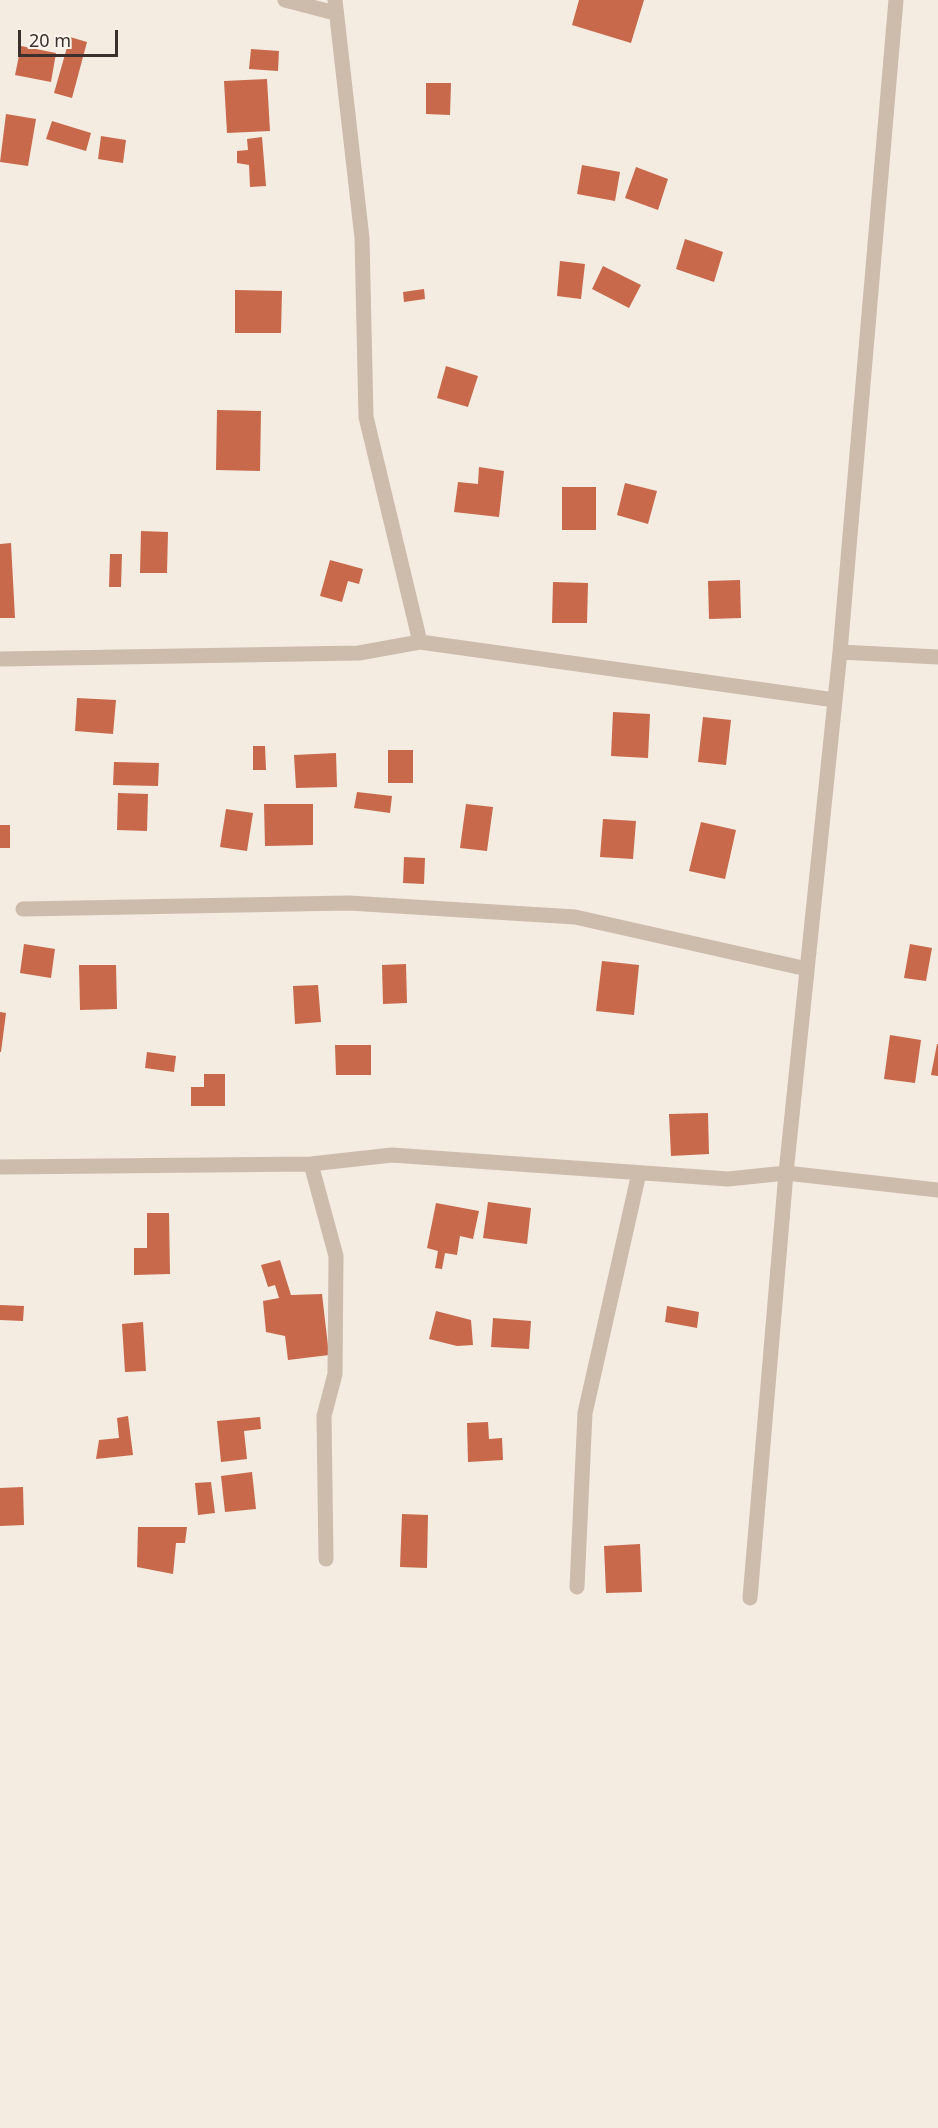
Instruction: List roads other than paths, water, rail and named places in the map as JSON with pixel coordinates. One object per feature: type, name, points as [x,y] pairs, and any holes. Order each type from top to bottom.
[{"type":"street","points":[[285,0],[335,6],[362,238],[366,417],[420,642]]},
{"type":"street","points":[[750,1598],[786,1173],[840,652],[896,0]]},
{"type":"street","points":[[0,659],[359,653],[420,642],[835,700]]},
{"type":"street","points":[[840,652],[938,657]]},
{"type":"street","points":[[23,909],[350,903],[574,917],[807,969]]},
{"type":"street","points":[[0,1167],[311,1164],[392,1155],[728,1179],[786,1173],[938,1190]]},
{"type":"street","points":[[311,1164],[336,1256],[335,1374],[324,1416],[326,1559]]},
{"type":"street","points":[[577,1587],[585,1413],[639,1173]]}]
